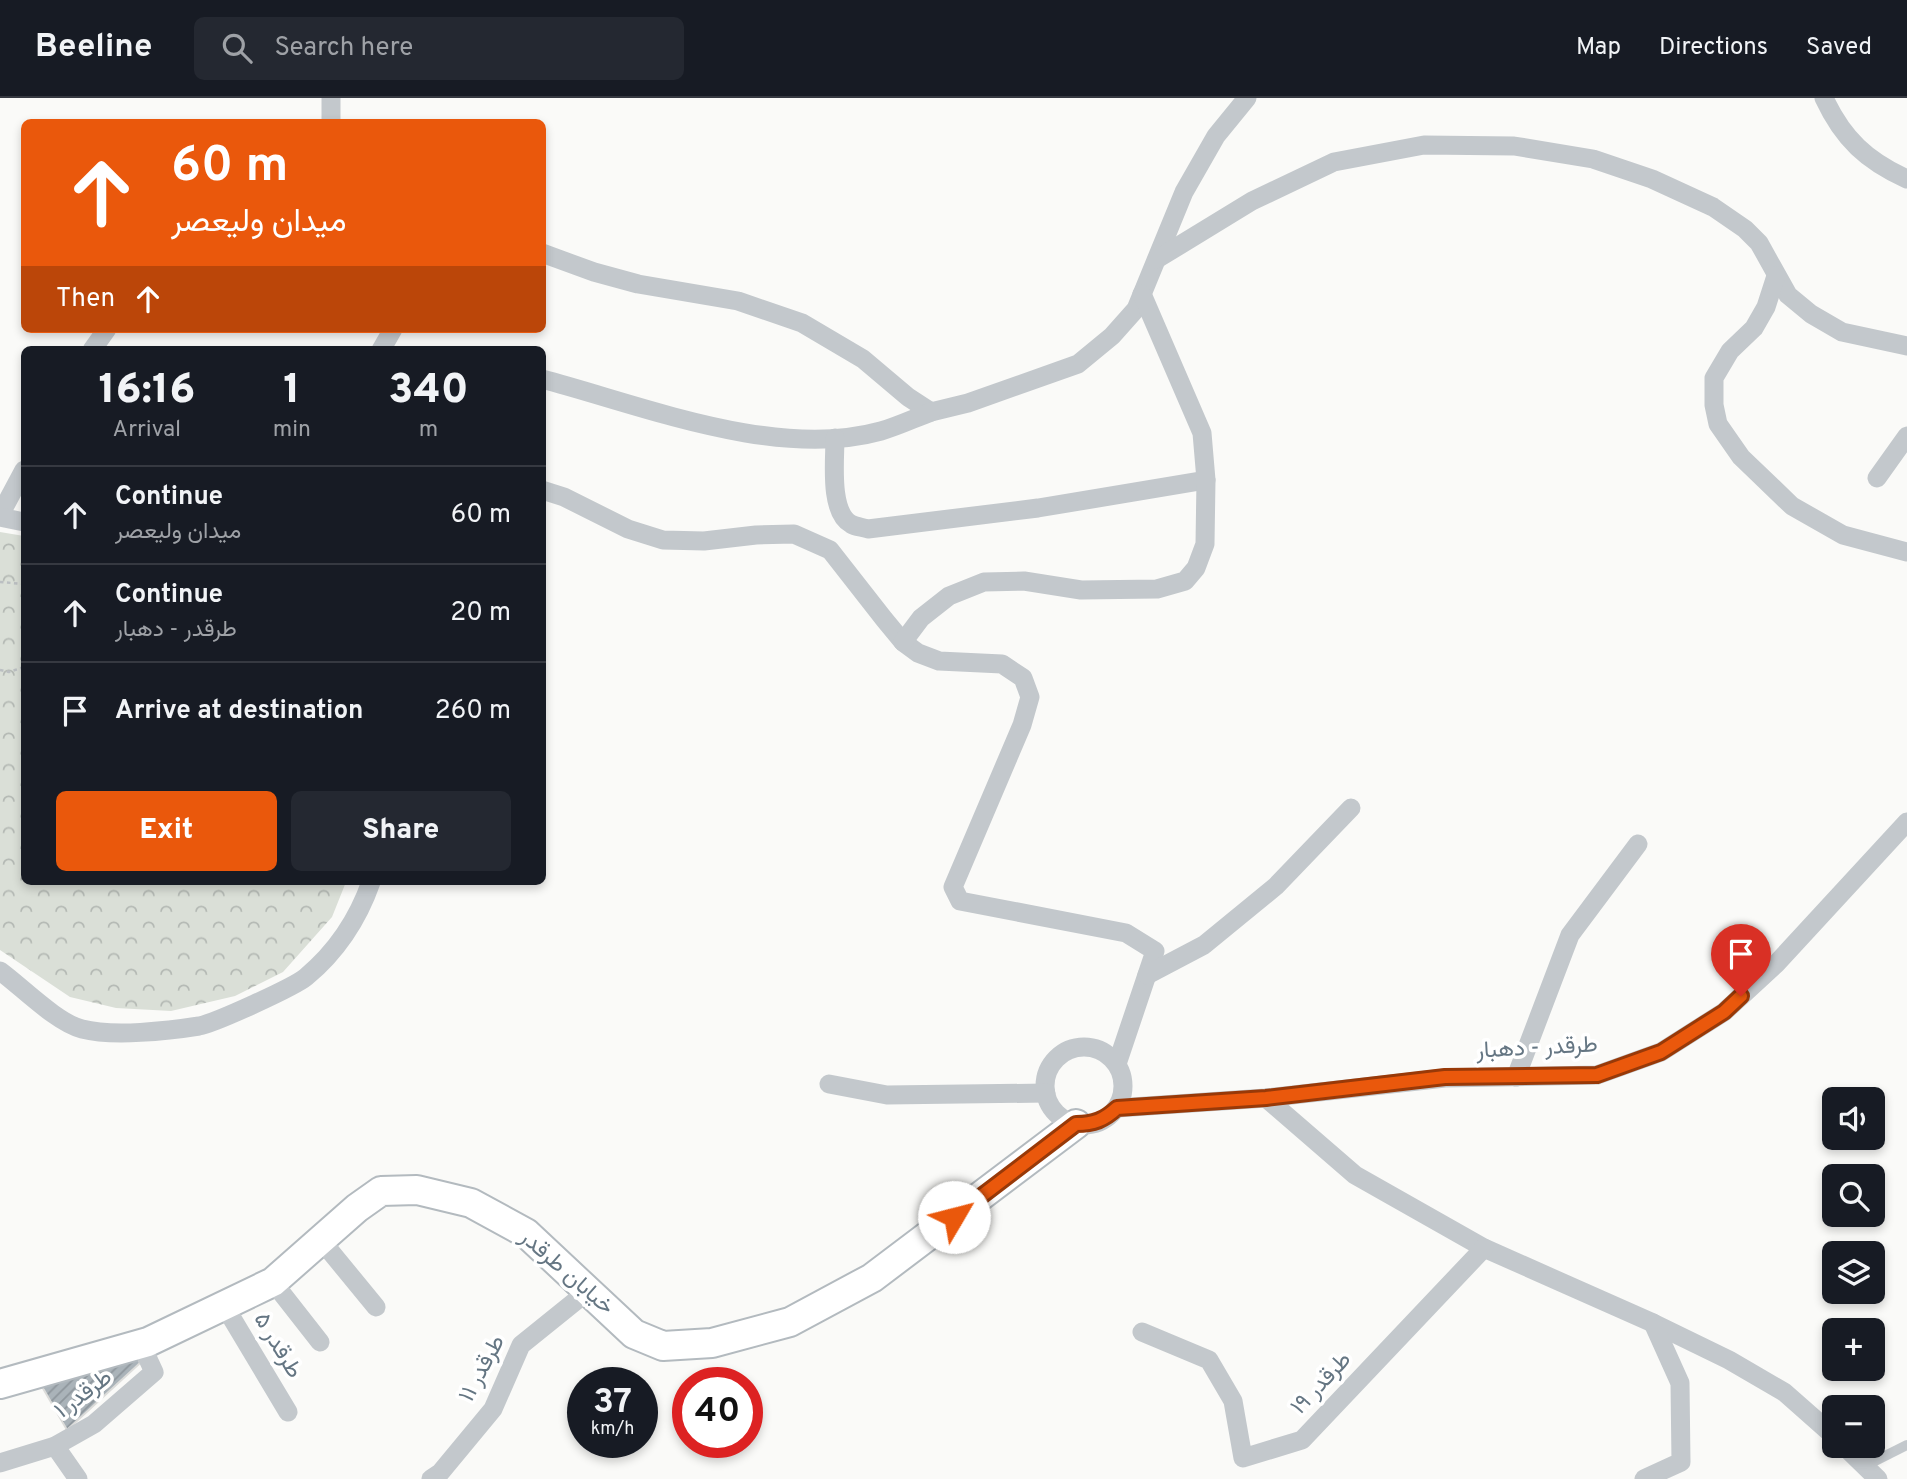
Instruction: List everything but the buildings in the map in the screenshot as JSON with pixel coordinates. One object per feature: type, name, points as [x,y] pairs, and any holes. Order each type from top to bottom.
[{"type":"street","points":[[331,98],[331,119]]},
{"type":"street","points":[[546,380],[716,428],[811,440],[881,431],[1078,364],[1112,336],[1136,309],[1184,191],[1216,136],[1247,98]]},
{"type":"street","points":[[1824,98],[1850,141],[1874,163],[1907,179]]},
{"type":"street","points":[[1157,259],[1252,201],[1334,162],[1424,145],[1514,146],[1593,159],[1652,178],[1713,206],[1745,229],[1759,243],[1788,295],[1811,314],[1842,332],[1907,346]]},
{"type":"street","points":[[546,254],[638,284],[738,301],[802,323],[863,359],[908,397],[931,412]]},
{"type":"street","points":[[1776,276],[1766,307],[1754,328],[1730,351],[1714,378],[1714,405],[1718,424],[1741,457],[1792,506],[1843,535],[1907,552]]},
{"type":"street","points":[[903,642],[921,618],[949,596],[984,582],[1024,581],[1081,590],[1122,592],[1157,589],[1185,581],[1196,568],[1205,544],[1206,481],[1202,433],[1142,294]]},
{"type":"street","points":[[1877,478],[1907,436]]},
{"type":"street","points":[[835,438],[836,496],[840,514],[851,524],[868,528],[1038,508],[1206,481]]},
{"type":"street","points":[[21,476],[0,516],[21,521]]},
{"type":"street","points":[[546,491],[564,497],[628,529],[663,540],[704,541],[794,534],[830,550],[903,642],[918,653],[939,661],[1002,664],[1023,677],[1030,697],[1022,725],[953,887],[960,901],[1126,933],[1155,951],[1117,1064]]},
{"type":"street","points":[[1147,975],[1205,945],[1276,886],[1351,808]]},
{"type":"street","name":"طرقدر - دهبار","points":[[1117,1108],[1266,1098],[1445,1077],[1597,1075],[1661,1052],[1724,1012],[1776,964],[1907,822]]},
{"type":"street","points":[[1517,1077],[1570,935],[1638,844]]},
{"type":"street","points":[[0,971],[50,1011],[80,1029],[113,1033],[202,1026],[303,980],[333,952],[363,906],[370,885]]},
{"type":"street","points":[[1077,1047],[1092,1047],[1106,1053],[1117,1064],[1123,1079],[1123,1094],[1117,1108],[1106,1118],[1092,1124],[1076,1124],[1062,1118],[1052,1107],[1046,1093],[1046,1077],[1052,1064],[1063,1053],[1077,1047]]},
{"type":"street","points":[[829,1084],[887,1096],[1046,1093]]},
{"type":"street","points":[[1266,1098],[1355,1175],[1484,1248],[1729,1360],[1784,1392],[1822,1425]]},
{"type":"street","name":"خیابان طرقدر","points":[[0,1384],[141,1344],[273,1283],[357,1208],[381,1191],[417,1190],[471,1203],[526,1234],[634,1334],[663,1346],[712,1343],[790,1322],[872,1278],[1076,1124]]},
{"type":"street","points":[[321,1240],[376,1307]]},
{"type":"street","name":"طرقدر ۱۹","points":[[1142,1332],[1209,1360],[1233,1401],[1243,1458],[1302,1440],[1484,1248]]},
{"type":"street","points":[[273,1283],[320,1342]]},
{"type":"street","name":"طرقدر ۱۱","points":[[431,1479],[440,1473],[493,1409],[521,1345],[588,1291]]},
{"type":"street","name":"طرقدر ۵","points":[[224,1306],[288,1412]]},
{"type":"street","points":[[1644,1479],[1681,1462],[1680,1383],[1653,1323]]},
{"type":"street","name":"طرقدر ۱","points":[[0,1463],[55,1446],[94,1424],[154,1372],[141,1344]]},
{"type":"street","points":[[55,1446],[78,1479]]},
{"type":"street","points":[[1856,1458],[1871,1473]]},
{"type":"lane","points":[[1871,1473],[1907,1446]]},
{"type":"path","points":[[0,582],[21,584]]},
{"type":"path","points":[[0,670],[9,672],[21,668]]},
{"type":"green space","points":[[0,532],[21,536],[21,885],[345,885],[332,917],[283,972],[235,996],[171,1011],[116,1008],[70,997],[0,950]]},
{"type":"route","points":[[954,1217],[1076,1124],[1092,1124],[1106,1118],[1117,1108],[1266,1098],[1445,1077],[1597,1075],[1661,1052],[1724,1012],[1741,996]]}]
